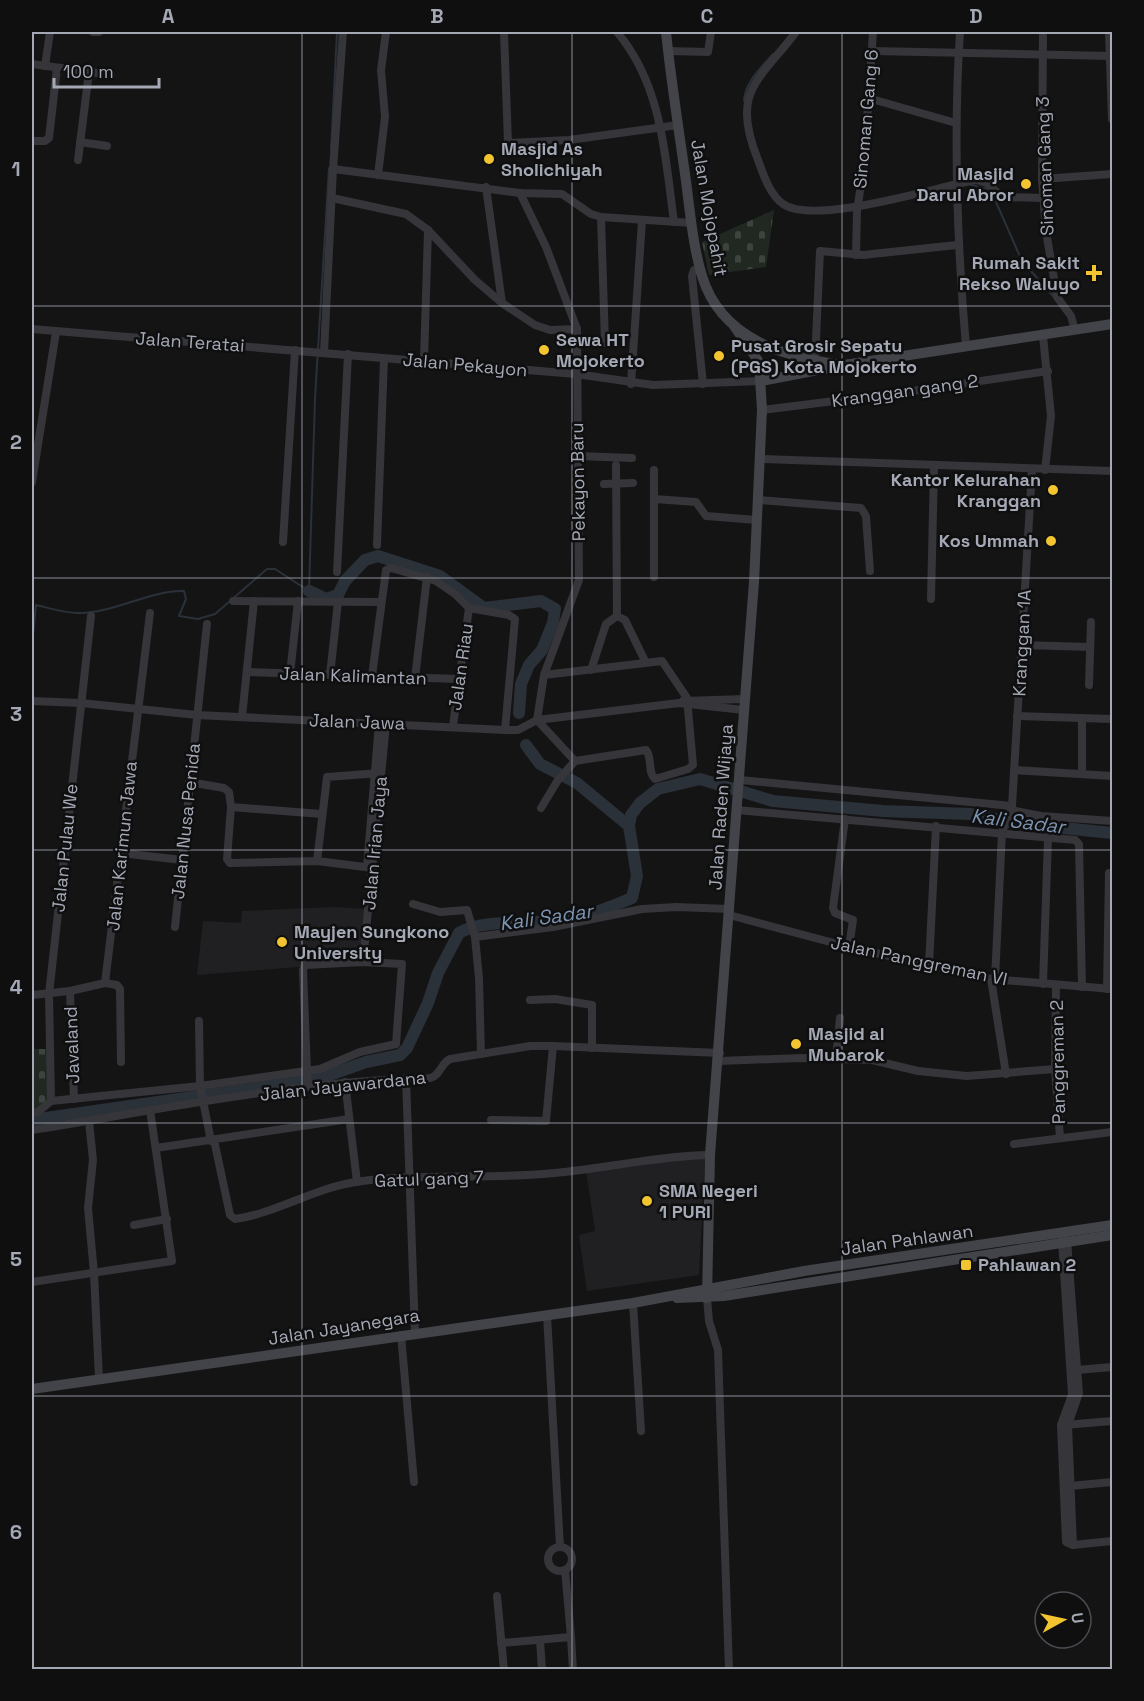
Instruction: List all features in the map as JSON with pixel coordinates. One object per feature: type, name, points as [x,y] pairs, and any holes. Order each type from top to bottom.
[{"type":"main road","name":"Jalan Mojopahit","points":[[668,41],[692,223],[700,267],[712,298],[734,326],[763,346],[814,362],[843,365]]},
{"type":"main road","name":"Jalan Mojopahit","points":[[761,381],[843,365],[1113,324]]},
{"type":"main road","name":"Jalan Raden Wijaya","points":[[707,1293],[710,1155],[740,783],[759,500],[762,410],[759,362],[734,326]]},
{"type":"main road","name":"Jalan Pahlawan","points":[[1064,1238],[1113,1225]]},
{"type":"main road","name":"Jalan Pahlawan","points":[[707,1293],[1064,1238],[1113,1235]]},
{"type":"main road","name":"Jalan Jayanegara","points":[[32,1389],[707,1293]]},
{"type":"street","points":[[45,66],[50,32]]},
{"type":"street","points":[[93,32],[99,32]]},
{"type":"street","points":[[319,352],[343,32]]},
{"type":"street","points":[[378,175],[385,117],[381,62],[386,32]]},
{"type":"street","points":[[504,32],[508,143],[569,140],[678,125]]},
{"type":"street","points":[[617,32],[643,73],[660,128],[674,222]]},
{"type":"street","points":[[668,41],[708,52],[711,32]]},
{"type":"street","points":[[796,32],[758,75],[747,99],[749,129],[754,152],[769,185],[783,205],[809,211],[858,209],[979,180],[987,183],[1002,197],[1042,198]]},
{"type":"street","name":"Sinoman Gang 6","points":[[856,255],[873,32]]},
{"type":"street","points":[[960,32],[955,184],[957,245],[966,347]]},
{"type":"street","name":"Sinoman Gang 3","points":[[1043,32],[1042,198],[1050,267],[1057,297],[1071,316],[1075,330]]},
{"type":"street","points":[[1109,32],[1113,119]]},
{"type":"street","points":[[872,51],[1111,56]]},
{"type":"street","points":[[32,64],[111,75]]},
{"type":"street","points":[[32,141],[41,142],[49,138],[57,68]]},
{"type":"street","points":[[78,160],[89,72]]},
{"type":"street","points":[[868,98],[956,123]]},
{"type":"street","points":[[80,142],[107,146]]},
{"type":"street","points":[[333,169],[520,193],[567,196],[591,214],[601,217],[692,223]]},
{"type":"street","points":[[1042,179],[1113,174]]},
{"type":"street","points":[[486,188],[502,303]]},
{"type":"street","points":[[332,198],[398,212],[428,231],[475,280],[502,303],[539,327],[577,329],[546,247],[520,193]]},
{"type":"street","points":[[601,217],[605,343]]},
{"type":"street","points":[[631,384],[642,221]]},
{"type":"street","points":[[424,361],[428,231]]},
{"type":"street","points":[[814,362],[820,251],[856,255],[957,245]]},
{"type":"street","points":[[700,267],[693,273],[693,296],[703,384]]},
{"type":"street","points":[[693,296],[702,294],[712,298]]},
{"type":"street","name":"Jalan Teratai","points":[[32,329],[348,354]]},
{"type":"street","name":"Pekayon Baru","points":[[533,722],[544,675],[576,590],[580,570],[577,329]]},
{"type":"street","points":[[32,482],[56,332]]},
{"type":"street","points":[[1043,336],[1052,416],[1046,470]]},
{"type":"street","points":[[283,542],[295,350]]},
{"type":"street","points":[[337,572],[348,354]]},
{"type":"street","name":"Jalan Pekayon","points":[[348,354],[384,359],[576,374],[631,384],[761,381]]},
{"type":"street","points":[[377,545],[384,359]]},
{"type":"street","name":"Kranggan gang 2","points":[[762,410],[900,393],[1048,371]]},
{"type":"street","points":[[578,456],[632,458]]},
{"type":"street","points":[[760,459],[934,467],[1113,471]]},
{"type":"street","points":[[616,465],[617,616]]},
{"type":"street","points":[[931,599],[934,467]]},
{"type":"street","points":[[654,470],[654,577]]},
{"type":"street","name":"Kranggan 1A","points":[[1006,1074],[993,979],[1004,829],[1010,811],[1014,770],[1032,470]]},
{"type":"street","points":[[604,484],[633,483]]},
{"type":"street","points":[[654,499],[696,502],[706,516],[757,520]]},
{"type":"street","points":[[759,500],[861,508],[866,516],[870,571]]},
{"type":"street","points":[[372,676],[387,569],[427,577],[449,589],[469,609],[515,618],[505,730]]},
{"type":"street","points":[[415,678],[427,577]]},
{"type":"street","points":[[233,601],[381,602]]},
{"type":"street","points":[[242,717],[254,601]]},
{"type":"street","points":[[290,674],[298,601]]},
{"type":"street","points":[[330,675],[338,602]]},
{"type":"street","name":"Jalan Riau","points":[[453,726],[469,609]]},
{"type":"street","name":"Jalan Karimun Jawa","points":[[105,983],[150,613]]},
{"type":"street","name":"Jalan Pulau We","points":[[51,1101],[49,994],[91,616]]},
{"type":"street","points":[[617,616],[625,620],[645,661]]},
{"type":"street","points":[[591,670],[606,624],[617,616]]},
{"type":"street","points":[[1089,686],[1091,622]]},
{"type":"street","name":"Jalan Nusa Penida","points":[[175,927],[207,624]]},
{"type":"street","points":[[1021,645],[1090,647]]},
{"type":"street","points":[[541,808],[558,780],[576,761],[644,750],[649,753],[653,778],[691,768],[694,759],[688,702],[663,662],[645,661],[544,675]]},
{"type":"street","name":"Jalan Kalimantan","points":[[247,672],[459,679]]},
{"type":"street","name":"Jalan Jawa","points":[[32,701],[81,703],[196,715],[505,730],[518,730],[533,722],[688,702],[744,705]]},
{"type":"street","points":[[1017,716],[1113,719]]},
{"type":"street","points":[[1082,718],[1082,774]]},
{"type":"street","points":[[533,722],[576,761]]},
{"type":"street","name":"Jalan Irian Jaya","points":[[363,962],[382,723]]},
{"type":"street","points":[[1014,770],[1113,776]]},
{"type":"street","points":[[317,861],[326,779],[329,776],[378,773]]},
{"type":"street","points":[[189,782],[226,789],[231,807],[226,859],[230,863],[317,861],[370,868]]},
{"type":"street","points":[[740,783],[1041,816],[1113,821]]},
{"type":"street","points":[[231,807],[322,814]]},
{"type":"street","points":[[737,809],[936,826],[1004,829],[1048,839],[1075,840],[1079,844],[1082,987]]},
{"type":"street","points":[[845,819],[833,908],[835,914],[853,920],[849,947]]},
{"type":"street","points":[[928,965],[936,826]]},
{"type":"street","points":[[1042,984],[1048,839]]},
{"type":"street","points":[[121,853],[182,860]]},
{"type":"street","points":[[1108,873],[1110,989]]},
{"type":"street","points":[[413,904],[440,912],[467,910],[475,936],[479,978],[481,1054]]},
{"type":"street","name":"Jalan Panggreman VI","points":[[475,936],[553,927],[642,909],[676,907],[729,912],[849,947],[993,979],[1110,989]]},
{"type":"street","points":[[32,1113],[38,1112],[51,1101],[201,1094],[308,1079],[329,1066],[360,1052],[396,1044],[402,964],[363,962],[308,964],[304,967],[308,1079]]},
{"type":"street","points":[[32,995],[70,991],[105,983],[117,985],[120,989],[121,1062]]},
{"type":"street","name":"Panggreman 2","points":[[1056,986],[1055,1069],[1060,1138]]},
{"type":"street","name":"Javaland","points":[[70,991],[74,1099]]},
{"type":"street","points":[[530,1000],[555,999],[592,1005],[592,1048]]},
{"type":"street","points":[[836,1058],[840,1018]]},
{"type":"street","points":[[199,1021],[201,1094],[213,1140]]},
{"type":"street","points":[[491,1120],[546,1121],[553,1046]]},
{"type":"street","name":"Jalan Jayawardana","points":[[32,1130],[150,1110],[201,1094],[308,1079],[345,1082],[435,1077],[447,1060],[553,1046],[719,1057],[872,1060],[918,1071],[954,1075],[1006,1074],[1055,1069]]},
{"type":"street","points":[[406,1078],[415,1333]]},
{"type":"street","points":[[345,1082],[357,1182]]},
{"type":"street","points":[[32,1282],[172,1261],[150,1110]]},
{"type":"street","points":[[156,1148],[349,1119]]},
{"type":"street","points":[[89,1121],[93,1160],[87,1208],[94,1273],[99,1379]]},
{"type":"street","points":[[1014,1144],[1113,1132]]},
{"type":"street","name":"Gatul gang 7","points":[[213,1140],[231,1215],[235,1218],[290,1203],[317,1190],[357,1182],[544,1174],[676,1156],[710,1155]]},
{"type":"street","points":[[134,1225],[167,1219]]},
{"type":"street","points":[[1064,1238],[1078,1398],[1064,1425],[1073,1545]]},
{"type":"street","points":[[1064,1238],[1072,1395],[1064,1425],[1066,1542],[1073,1545],[1113,1541]]},
{"type":"street","points":[[707,1293],[709,1321],[718,1350],[729,1670]]},
{"type":"street","points":[[633,1303],[640,1431]]},
{"type":"street","points":[[547,1315],[560,1547]]},
{"type":"street","points":[[401,1335],[414,1482]]},
{"type":"street","points":[[1077,1370],[1113,1367]]},
{"type":"street","points":[[1064,1425],[1113,1421]]},
{"type":"street","points":[[1070,1485],[1113,1482]]},
{"type":"street","points":[[560,1547],[567,1549],[572,1559],[570,1566],[565,1570],[553,1569],[549,1562],[552,1550],[560,1547]]},
{"type":"street","points":[[565,1570],[573,1670]]},
{"type":"street","points":[[497,1596],[504,1670]]},
{"type":"street","points":[[501,1643],[571,1637]]},
{"type":"street","points":[[540,1640],[542,1670]]},
{"type":"shaded area","name":"Mayjen Sungkono University","points":[[334,907],[368,909],[362,962],[197,975],[203,921],[241,923],[242,911]]},
{"type":"shaded area","name":"SMA Negeri 1 PURI","points":[[705,1156],[699,1275],[587,1291],[579,1235],[595,1231],[586,1171]]},
{"type":"green space","points":[[774,210],[766,267],[709,275],[702,242]]},
{"type":"green space","points":[[32,1049],[48,1049],[49,1099],[37,1110],[32,1111]]},
{"type":"waterway","points":[[331,150],[337,32]]},
{"type":"waterway","points":[[744,101],[750,81],[773,54]]},
{"type":"waterway","points":[[309,591],[315,398],[329,168],[331,168]]},
{"type":"waterway","points":[[971,185],[988,189]]},
{"type":"waterway","points":[[992,193],[1022,261],[1054,297]]},
{"type":"waterway","points":[[309,591],[326,599],[338,595],[345,581],[365,560],[378,556],[440,576],[484,608],[541,601],[555,609],[553,623],[542,650],[529,665],[521,684],[519,713]]},
{"type":"waterway","points":[[32,646],[36,605],[67,612],[91,612],[158,594],[184,591],[186,599],[179,616],[198,619],[215,614],[267,569],[275,569],[309,591]]},
{"type":"waterway","points":[[526,745],[540,764],[577,783],[629,826]]},
{"type":"waterway","name":"Kali Sadar","points":[[32,1120],[318,1079],[366,1062],[400,1055],[407,1048],[428,1003],[438,973],[459,933],[481,925],[570,919],[597,912],[632,898],[637,876],[629,826],[631,815],[640,803],[658,789],[700,779],[773,801],[883,811],[970,814],[1015,823],[1112,833]]},
{"type":"place","name":"Masjid As Sholichiyah","points":[[489,159]]},
{"type":"place","name":"Masjid Darul Abror","points":[[1026,184]]},
{"type":"place","name":"Rumah Sakit Rekso Waluyo","points":[[1094,273]]},
{"type":"place","name":"Sewa HT Mojokerto","points":[[544,350]]},
{"type":"place","name":"Pusat Grosir Sepatu (PGS) Kota Mojokerto","points":[[719,356]]},
{"type":"place","name":"Kantor Kelurahan Kranggan","points":[[1053,490]]},
{"type":"place","name":"Kos Ummah","points":[[1051,541]]},
{"type":"place","name":"Mayjen Sungkono University","points":[[282,942]]},
{"type":"place","name":"Masjid al Mubarok","points":[[796,1044]]},
{"type":"place","name":"SMA Negeri 1 PURI","points":[[647,1201]]},
{"type":"place","name":"Pahlawan 2","points":[[966,1265]]}]
